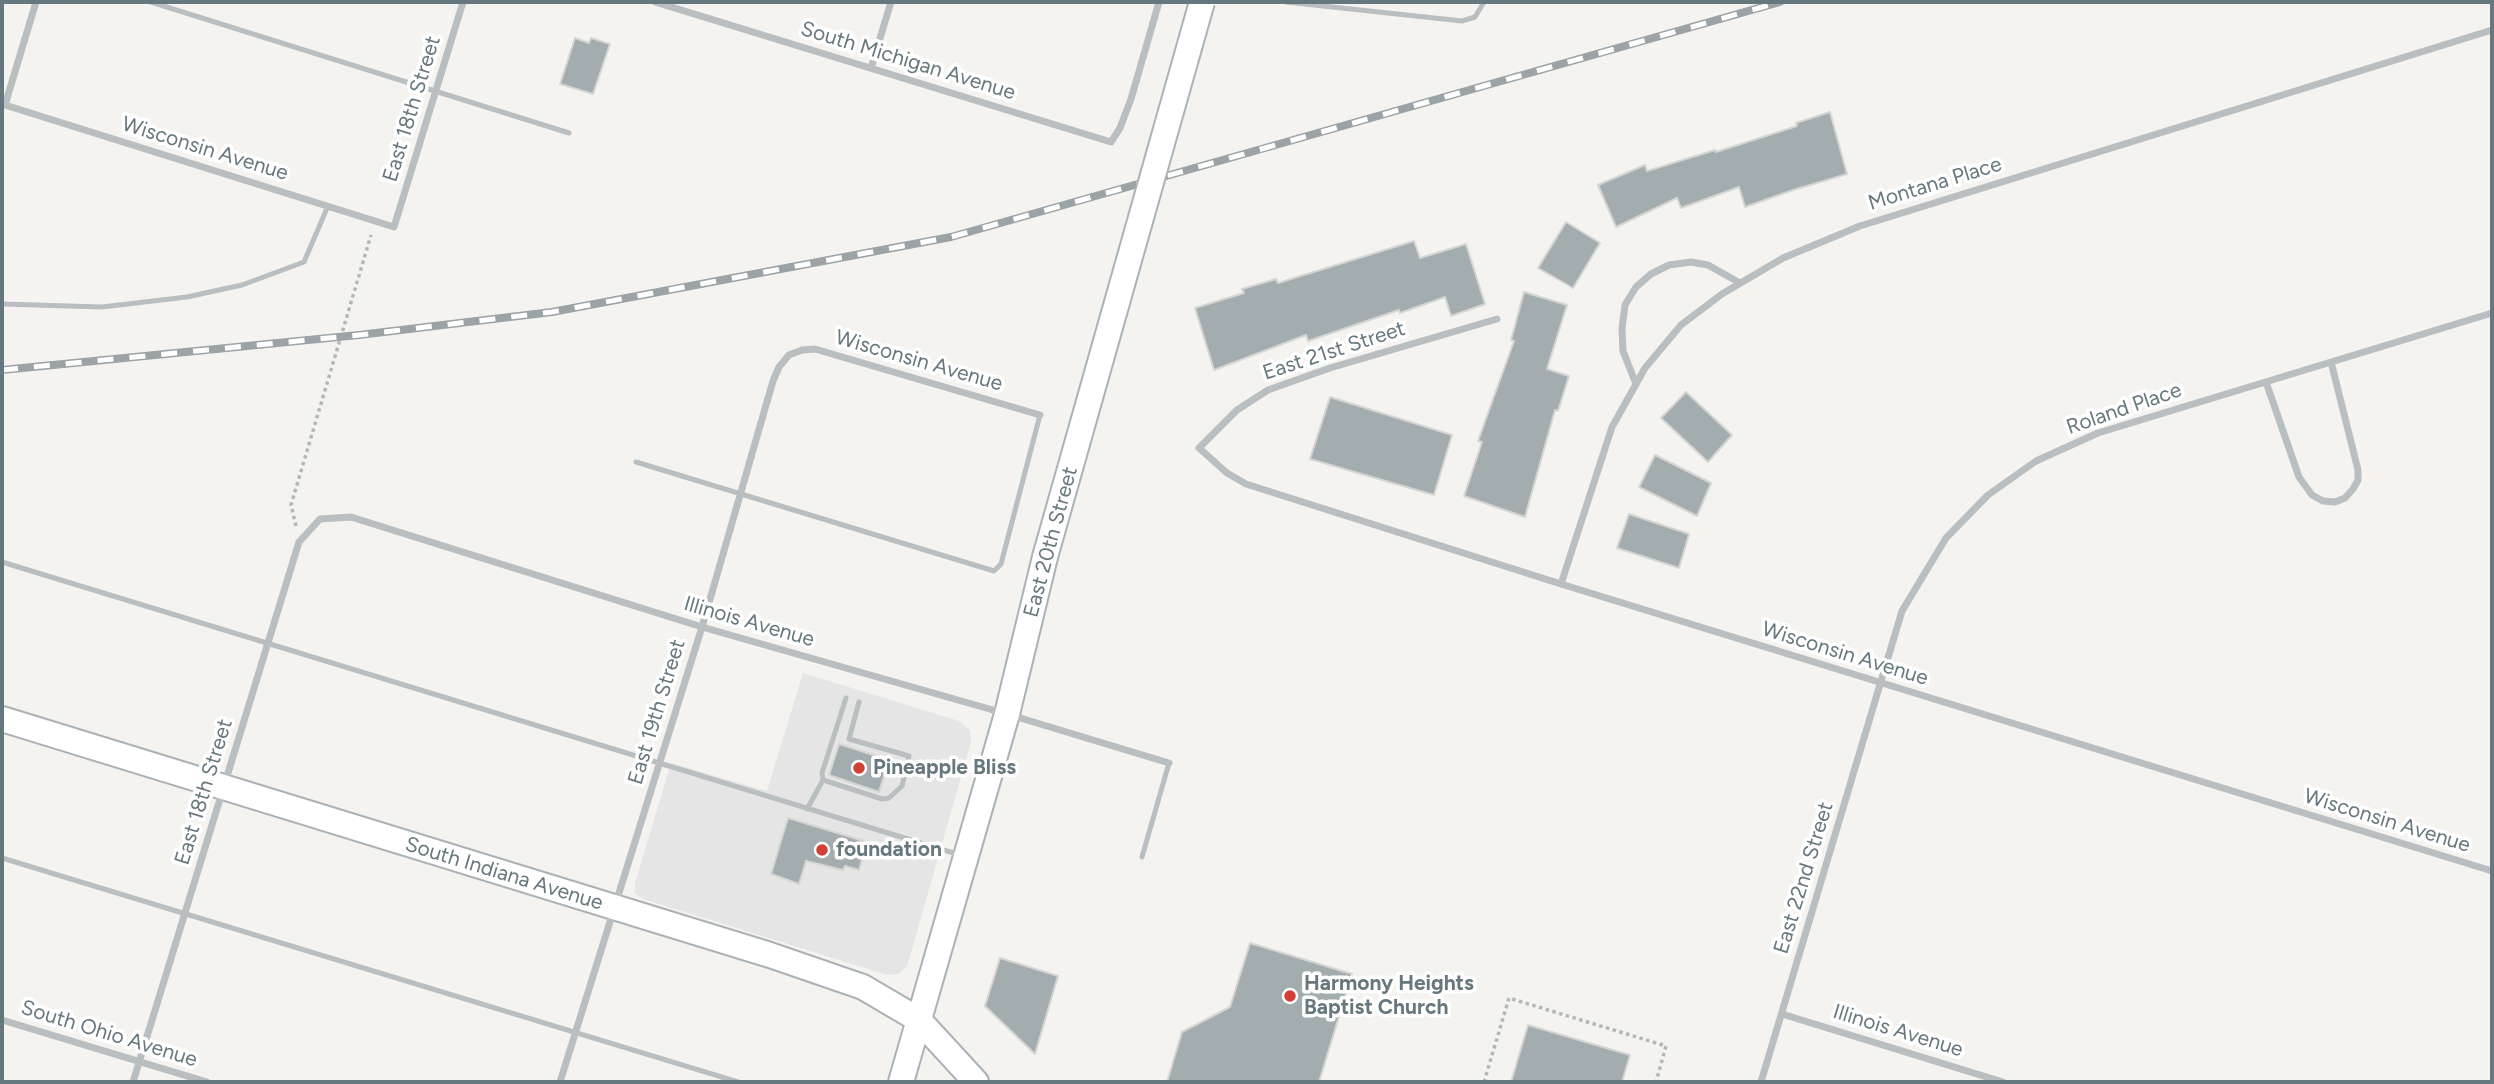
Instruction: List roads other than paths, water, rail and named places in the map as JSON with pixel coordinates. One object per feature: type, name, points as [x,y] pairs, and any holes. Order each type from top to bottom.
[{"type":"main road","name":"East 20th Street","points":[[901,1082],[1007,714],[1045,557],[1202,2]]},
{"type":"main road","name":"South Indiana Avenue","points":[[2,719],[793,963],[863,987],[919,1020],[976,1082]]},
{"type":"street","name":"Wisconsin Avenue","points":[[36,2],[5,105],[394,227]]},
{"type":"street","name":"East 18th Street","points":[[394,227],[463,2]]},
{"type":"street","name":"South Michigan Avenue","points":[[655,2],[1111,142],[1120,128],[1131,99],[1157,2]]},
{"type":"street","points":[[871,68],[891,2]]},
{"type":"street","name":"Montana Place","points":[[1561,584],[1612,428],[1645,368],[1681,325],[1740,283],[1783,258],[1860,226],[2492,30]]},
{"type":"street","points":[[1636,384],[1623,351],[1622,329],[1625,305],[1636,287],[1651,274],[1669,265],[1691,262],[1708,265],[1740,283]]},
{"type":"street","name":"Roland Place","points":[[1880,683],[1902,611],[1946,538],[1988,495],[2036,461],[2098,433],[2492,313]]},
{"type":"street","name":"East 21st Street","points":[[1199,448],[1237,410],[1268,390],[1330,368],[1497,319]]},
{"type":"street","name":"Wisconsin Avenue","points":[[789,355],[815,349],[1040,415]]},
{"type":"street","name":"East 19th Street","points":[[560,1082],[702,627],[772,381],[789,355]]},
{"type":"street","points":[[2266,382],[2299,477],[2312,495],[2323,501],[2335,502],[2345,498],[2354,489],[2358,470],[2331,362]]},
{"type":"street","name":"Wisconsin Avenue","points":[[1199,448],[1232,476],[1246,484],[2492,871]]},
{"type":"street","name":"Illinois Avenue","points":[[320,519],[351,517],[702,627],[1169,763]]},
{"type":"street","name":"East 18th Street","points":[[133,1082],[299,542],[320,519]]},
{"type":"street","name":"East 22nd Street","points":[[1761,1082],[1880,683]]},
{"type":"street","name":"Illinois Avenue","points":[[1782,1014],[2003,1082]]},
{"type":"street","name":"South Ohio Avenue","points":[[2,1020],[207,1082]]},
{"type":"lane","points":[[151,2],[569,133]]},
{"type":"lane","points":[[1286,2],[1462,22],[1475,17],[1483,2]]},
{"type":"lane","points":[[2,304],[30,307],[102,307],[187,297],[242,285],[304,262],[328,206]]},
{"type":"lane","points":[[636,462],[994,570],[1001,564],[1040,415]]},
{"type":"lane","points":[[2,562],[966,857]]},
{"type":"lane","points":[[807,809],[823,779],[822,773],[846,698]]},
{"type":"lane","points":[[849,738],[859,702]]},
{"type":"lane","points":[[823,779],[882,799],[889,798],[902,786],[909,756],[835,734]]},
{"type":"lane","points":[[1142,857],[1169,763]]},
{"type":"lane","points":[[2,858],[738,1082]]},
{"type":"railway","points":[[2,370],[359,335],[552,312],[951,237],[1780,2]]},
{"type":"place","name":"Pineapple Bliss","points":[[859,768]]},
{"type":"place","name":"foundation","points":[[822,850]]},
{"type":"place","name":"Harmony Heights Baptist Church","points":[[1290,996]]}]
